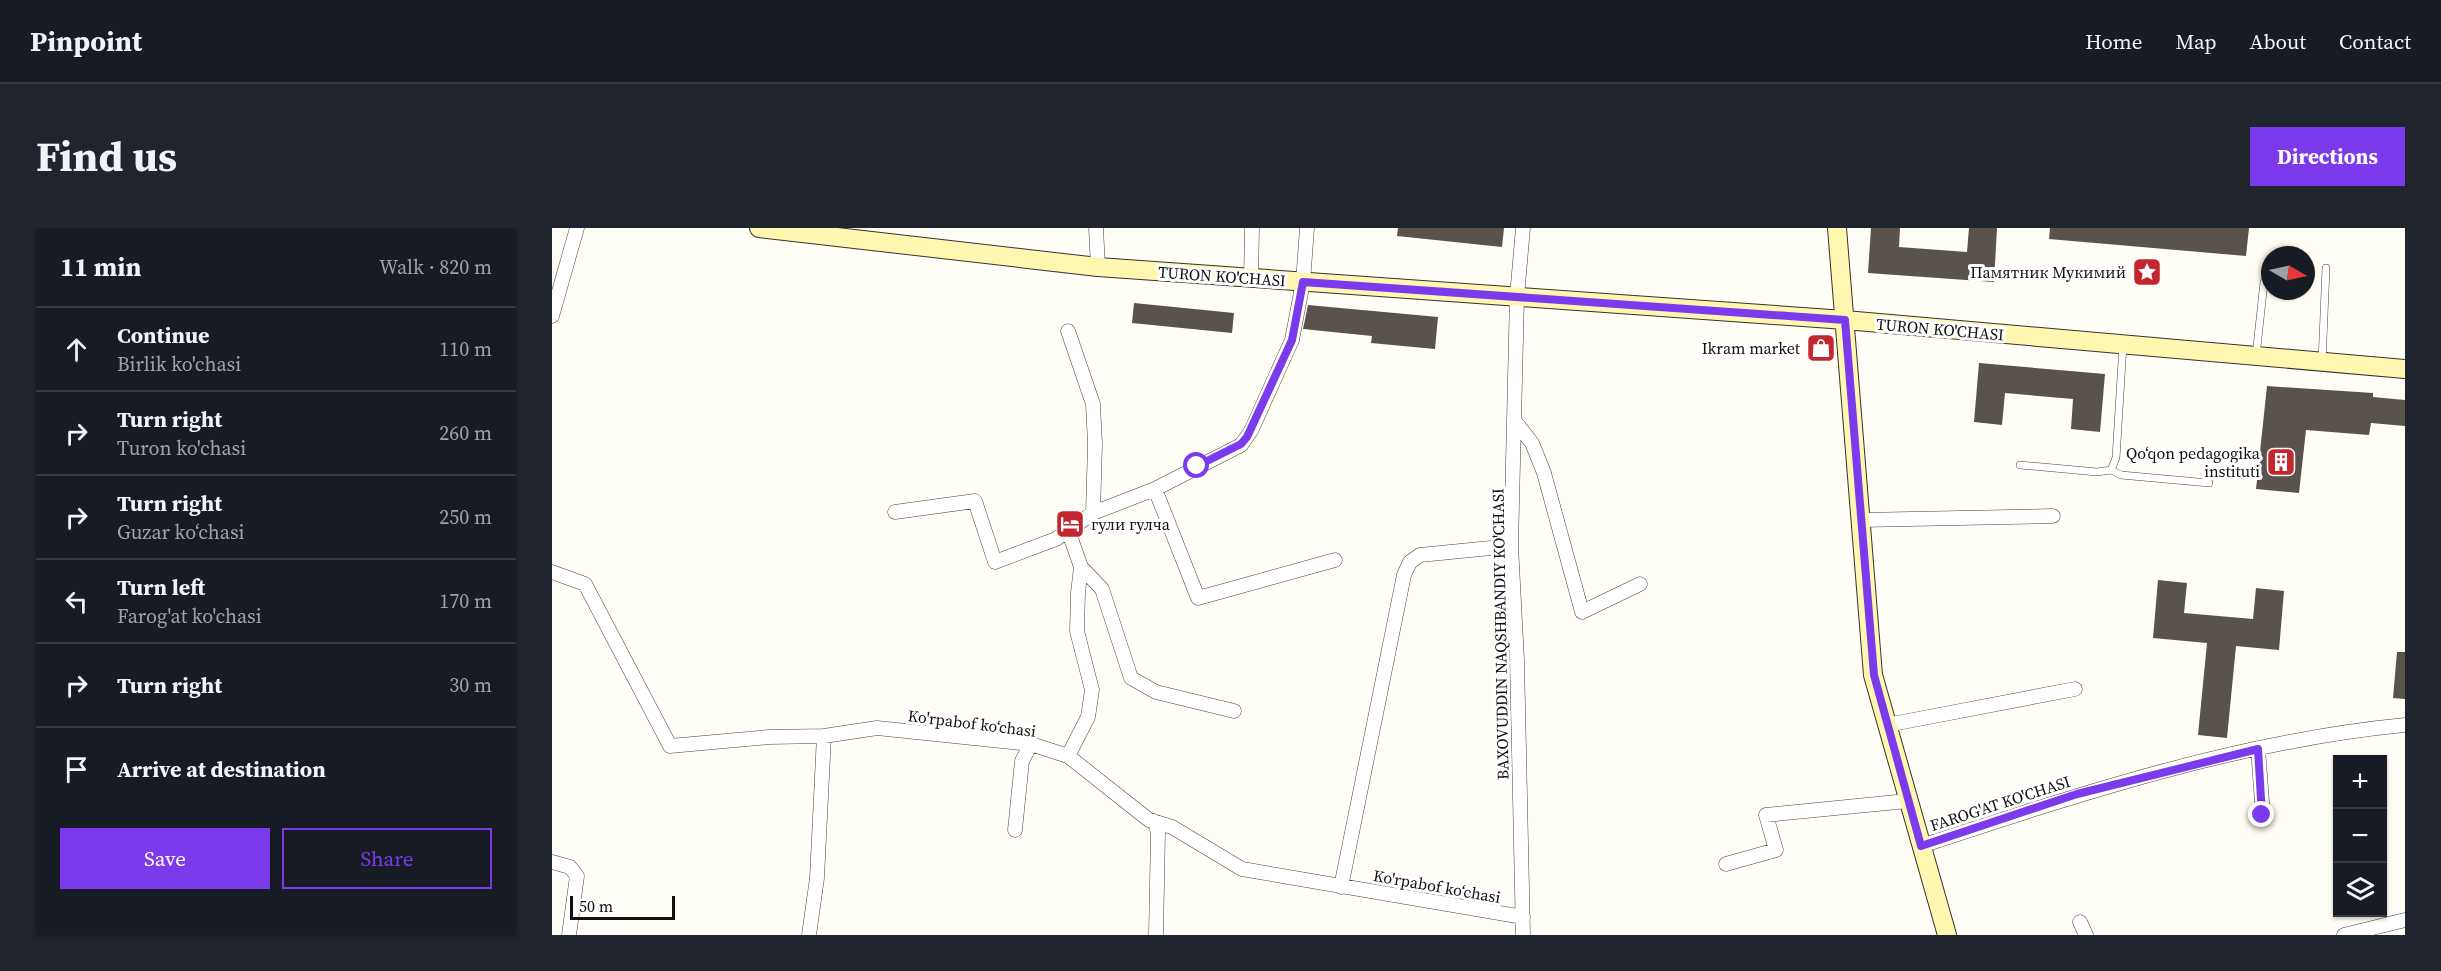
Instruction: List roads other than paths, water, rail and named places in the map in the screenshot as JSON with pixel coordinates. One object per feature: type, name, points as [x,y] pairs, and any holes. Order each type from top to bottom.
[{"type":"main road","name":"TURON KO'CHASI","points":[[770,228],[1098,267],[1845,320],[2405,369]]},
{"type":"main road","points":[[1837,228],[1874,675],[1907,801],[1947,935]]},
{"type":"street","points":[[552,316],[577,228]]},
{"type":"street","points":[[1096,228],[1098,267]]},
{"type":"street","points":[[1251,278],[1252,228]]},
{"type":"street","points":[[894,512],[975,501],[995,562],[1056,539],[1093,513],[1155,489],[1241,444],[1247,437],[1292,340],[1303,282],[1307,228]]},
{"type":"street","name":"BAXOVUDDIN NAQSHBANDIY KO'CHASI","points":[[1523,228],[1517,296],[1511,546],[1517,660],[1523,935]]},
{"type":"street","points":[[1068,331],[1093,404],[1095,444],[1093,513]]},
{"type":"street","points":[[1514,420],[1533,443],[1544,473],[1582,612],[1640,584]]},
{"type":"street","points":[[1155,489],[1198,598],[1335,560]]},
{"type":"street","points":[[1861,520],[2053,516]]},
{"type":"street","points":[[1068,530],[1082,567],[1102,589],[1131,678],[1156,692],[1234,711]]},
{"type":"street","points":[[1341,886],[1404,575],[1410,562],[1420,555],[1511,546]]},
{"type":"street","points":[[1068,756],[1088,717],[1092,690],[1077,631],[1078,593],[1082,567]]},
{"type":"street","name":"Ko'rpabof koʻchasi","points":[[552,572],[585,584],[670,746],[769,737],[824,736],[877,728],[1031,744],[1068,756],[1154,821],[1172,827],[1242,870],[1523,917]]},
{"type":"street","points":[[1887,725],[2075,689]]},
{"type":"street","name":"FAROG'AT KO'CHASI","points":[[1921,846],[2077,794],[2258,749],[2405,725]]},
{"type":"street","points":[[809,935],[817,878],[824,736]]},
{"type":"street","points":[[1015,830],[1022,761],[1031,744]]},
{"type":"street","points":[[2258,749],[2262,815]]},
{"type":"street","points":[[1726,864],[1776,850],[1766,815],[1907,801]]},
{"type":"street","points":[[1154,821],[1158,832],[1156,935]]},
{"type":"street","points":[[552,862],[570,867],[577,876],[569,935]]},
{"type":"street","points":[[2344,935],[2405,920]]},
{"type":"lane","points":[[2322,362],[2326,268]]},
{"type":"lane","points":[[2256,356],[2262,300]]},
{"type":"lane","points":[[2111,470],[2116,458],[2123,345]]},
{"type":"lane","points":[[2020,465],[2097,472],[2111,470],[2121,475],[2209,483]]},
{"type":"place","name":"Памятник Мукимий","points":[[2147,272]]},
{"type":"place","name":"Ikram market","points":[[1821,348]]},
{"type":"place","name":"Qoʻqon pedagogika instituti","points":[[2281,462]]},
{"type":"place","name":"гули гулча","points":[[1070,524]]}]
